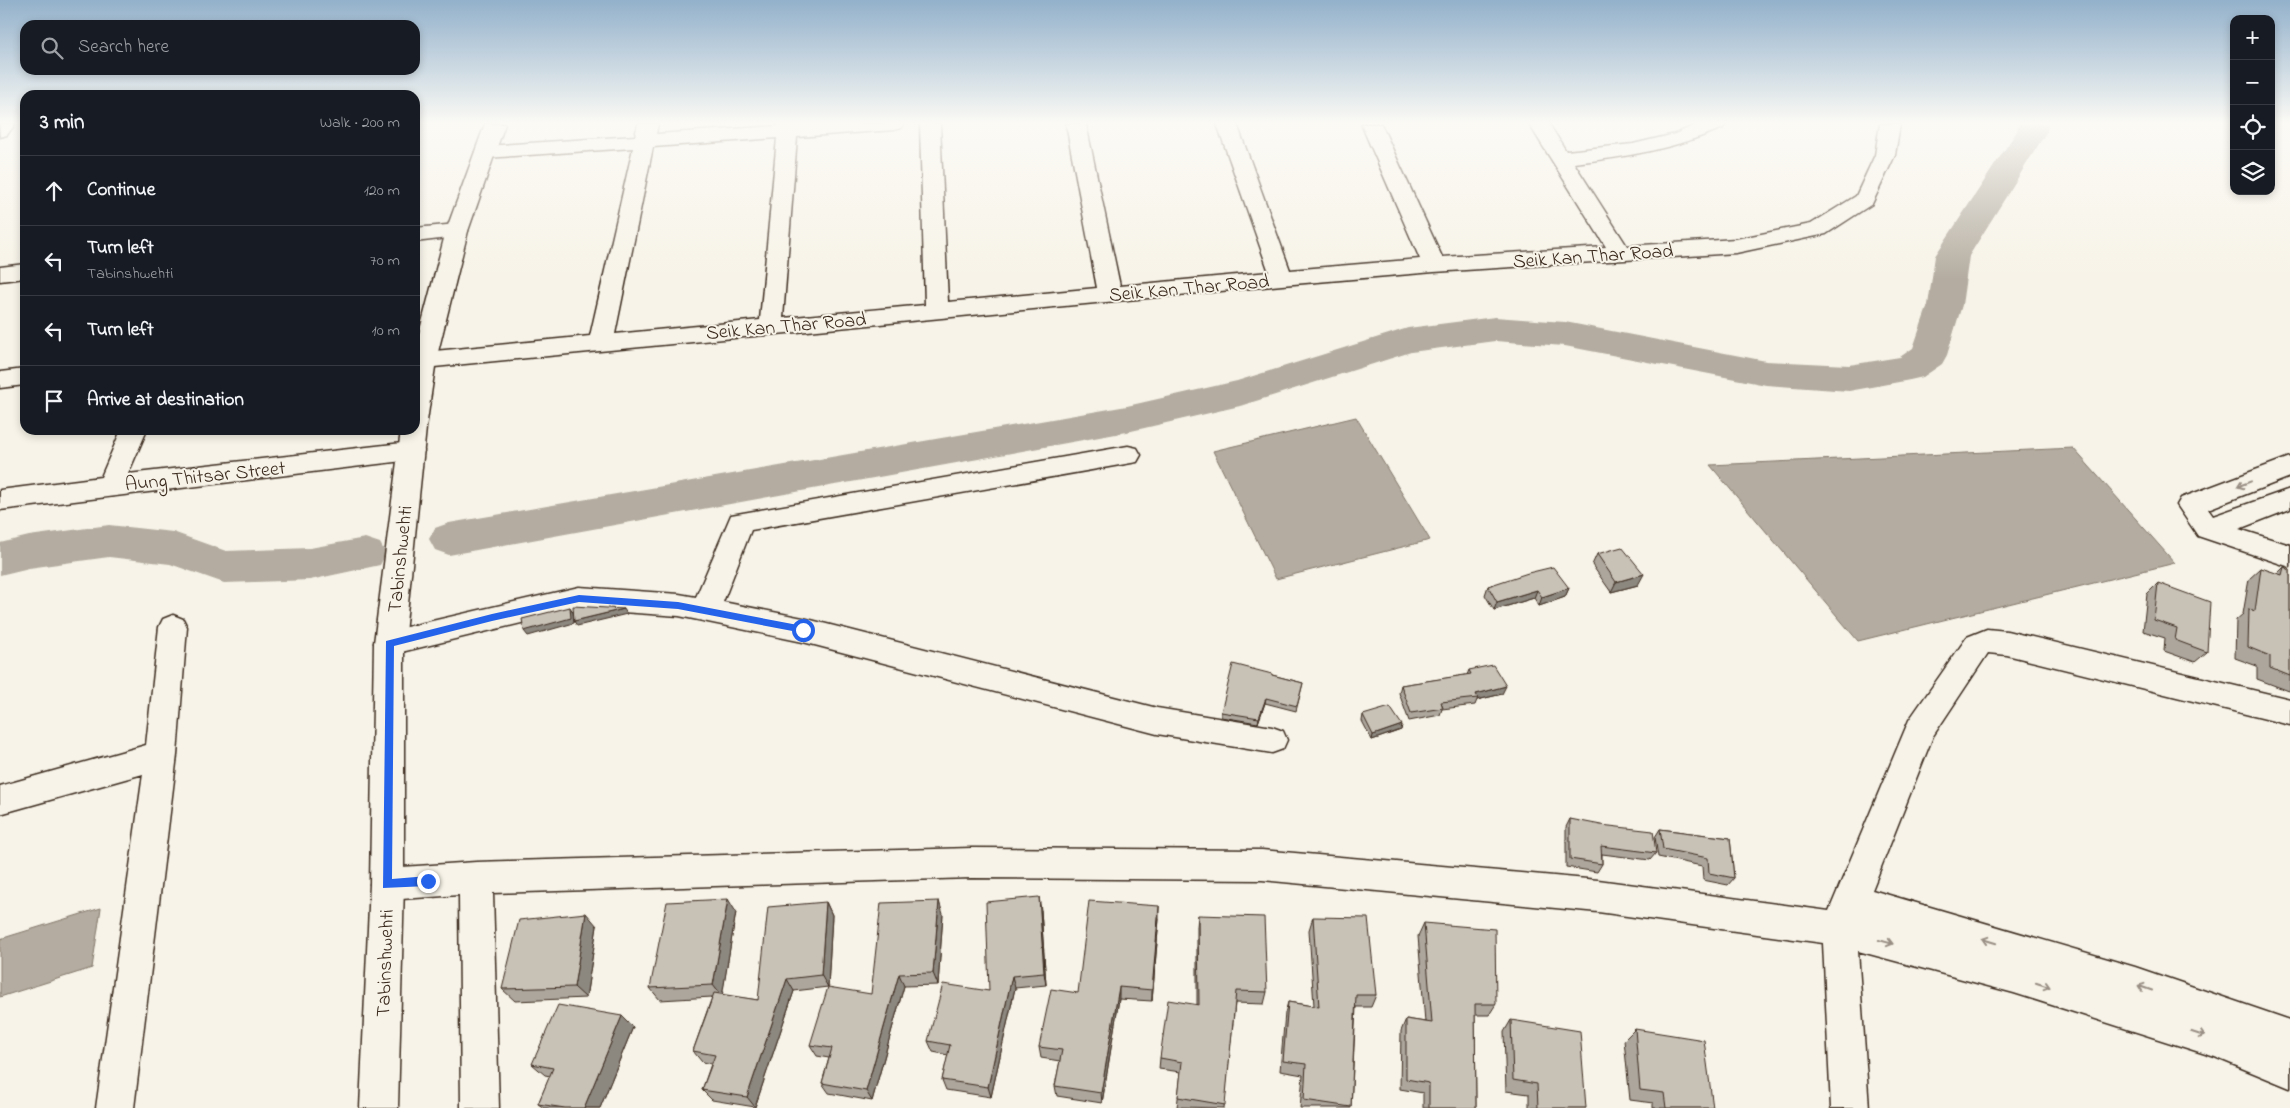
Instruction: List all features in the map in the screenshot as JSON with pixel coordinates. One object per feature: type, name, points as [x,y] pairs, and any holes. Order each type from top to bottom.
[{"type":"street","name":"Tabinshwehti","points":[[420,387],[424,360],[457,231],[477,176]]},
{"type":"street","points":[[601,342],[637,176]]},
{"type":"street","points":[[771,326],[783,176]]},
{"type":"street","points":[[932,176],[937,311]]},
{"type":"street","points":[[1086,176],[1110,294]]},
{"type":"street","points":[[1245,176],[1282,278]]},
{"type":"street","points":[[1394,176],[1434,265]]},
{"type":"street","points":[[1571,176],[1621,253]]},
{"type":"street","name":"Seik Kan Thar Road","points":[[424,360],[1282,278],[1434,265],[1736,246],[1818,229],[1866,200],[1876,176]]},
{"type":"street","points":[[420,235],[457,231]]},
{"type":"street","points":[[0,274],[20,272]]},
{"type":"street","points":[[0,380],[20,378]]},
{"type":"street","points":[[110,486],[132,435]]},
{"type":"street","name":"Tabinshwehti","points":[[379,1108],[387,884],[389,644],[413,435]]},
{"type":"street","name":"Aung Thitsar Street","points":[[0,500],[110,486],[413,435]]},
{"type":"street","points":[[705,610],[741,522],[1128,455]]},
{"type":"street","points":[[2290,467],[2190,505],[2208,529],[2290,556]]},
{"type":"street","points":[[2208,529],[2290,499]]},
{"type":"street","points":[[389,644],[579,598],[678,605],[803,630],[1157,720],[1272,740]]},
{"type":"street","points":[[115,1108],[161,755],[173,627]]},
{"type":"street","points":[[1850,1108],[1845,915],[1920,729],[1977,646],[1987,642],[2007,643],[2290,712]]},
{"type":"street","points":[[0,800],[161,755]]},
{"type":"street","points":[[387,884],[476,878],[971,863],[1262,865],[1598,896],[1845,915],[2135,985],[2290,1038]]},
{"type":"street","points":[[476,878],[480,1108]]},
{"type":"street","points":[[1845,915],[2014,976],[2216,1039],[2290,1070]]},
{"type":"shaded area","points":[[1356,417],[1430,540],[1276,579],[1213,451]]},
{"type":"shaded area","points":[[2073,448],[2175,563],[1858,641],[1710,465]]},
{"type":"shaded area","points":[[101,908],[92,968],[0,997],[0,939]]},
{"type":"building","points":[[1622,547],[1644,574],[1616,582],[1597,554]]},
{"type":"building","points":[[1553,567],[1569,588],[1542,597],[1537,590],[1497,602],[1488,586],[1528,573]]},
{"type":"building","points":[[2284,567],[2290,570],[2290,676],[2270,668],[2270,656],[2248,647],[2249,609],[2255,611],[2261,568],[2282,575]]},
{"type":"building","points":[[2158,583],[2210,602],[2207,652],[2175,640],[2177,628],[2154,620]]},
{"type":"building","points":[[573,606],[624,609],[574,621]]},
{"type":"building","points":[[570,607],[571,618],[524,631],[522,619]]},
{"type":"building","points":[[1233,664],[1303,683],[1297,706],[1266,698],[1259,718],[1221,712]]},
{"type":"building","points":[[1493,665],[1506,686],[1476,694],[1478,698],[1441,702],[1443,708],[1411,713],[1401,685],[1471,674],[1469,670]]},
{"type":"building","points":[[1390,707],[1402,725],[1373,735],[1363,715]]},
{"type":"building","points":[[1570,819],[1601,825],[1653,831],[1656,853],[1601,846],[1602,864],[1570,859]]},
{"type":"building","points":[[1660,829],[1730,838],[1734,878],[1709,873],[1708,858],[1663,849]]},
{"type":"building","points":[[1039,897],[1044,973],[1012,976],[988,1087],[942,1080],[950,1045],[928,1041],[943,984],[989,991],[986,902]]},
{"type":"building","points":[[728,899],[713,985],[650,988],[667,902]]},
{"type":"building","points":[[939,901],[933,973],[899,974],[866,1091],[822,1083],[832,1048],[810,1045],[828,987],[871,994],[881,903]]},
{"type":"building","points":[[1089,901],[1159,906],[1152,990],[1119,987],[1101,1093],[1055,1086],[1062,1050],[1039,1047],[1051,989],[1078,993]]},
{"type":"building","points":[[826,902],[821,975],[787,979],[747,1097],[702,1090],[715,1055],[693,1051],[714,993],[758,1000],[768,907]]},
{"type":"building","points":[[586,913],[574,987],[502,989],[519,920]]},
{"type":"building","points":[[1198,915],[1264,917],[1267,992],[1236,991],[1225,1105],[1178,1097],[1182,1062],[1160,1058],[1168,1000],[1199,1005]]},
{"type":"building","points":[[1313,917],[1368,918],[1376,995],[1356,995],[1351,1107],[1304,1100],[1306,1064],[1283,1061],[1288,1002],[1319,1007]]},
{"type":"building","points":[[1424,923],[1495,929],[1496,1004],[1475,1004],[1476,1108],[1429,1108],[1429,1083],[1406,1079],[1406,1019],[1432,1023]]},
{"type":"building","points":[[558,1005],[622,1016],[584,1108],[565,1108],[538,1104],[553,1068],[532,1064]]},
{"type":"building","points":[[1511,1020],[1580,1031],[1586,1108],[1538,1108],[1537,1084],[1513,1080]]},
{"type":"building","points":[[1635,1029],[1704,1040],[1713,1108],[1666,1108],[1664,1093],[1640,1090]]},
{"type":"waterway","points":[[449,539],[1127,419],[1240,393],[1408,340],[1495,329],[1565,334],[1766,373],[1849,378],[1910,368],[1929,355],[1945,305],[1952,256],[2003,176]]},
{"type":"waterway","points":[[0,559],[29,552],[109,541],[173,548],[224,567],[310,564],[365,554]]},
{"type":"route","points":[[428,881],[387,884],[389,644],[579,598],[678,605],[803,630]]}]
